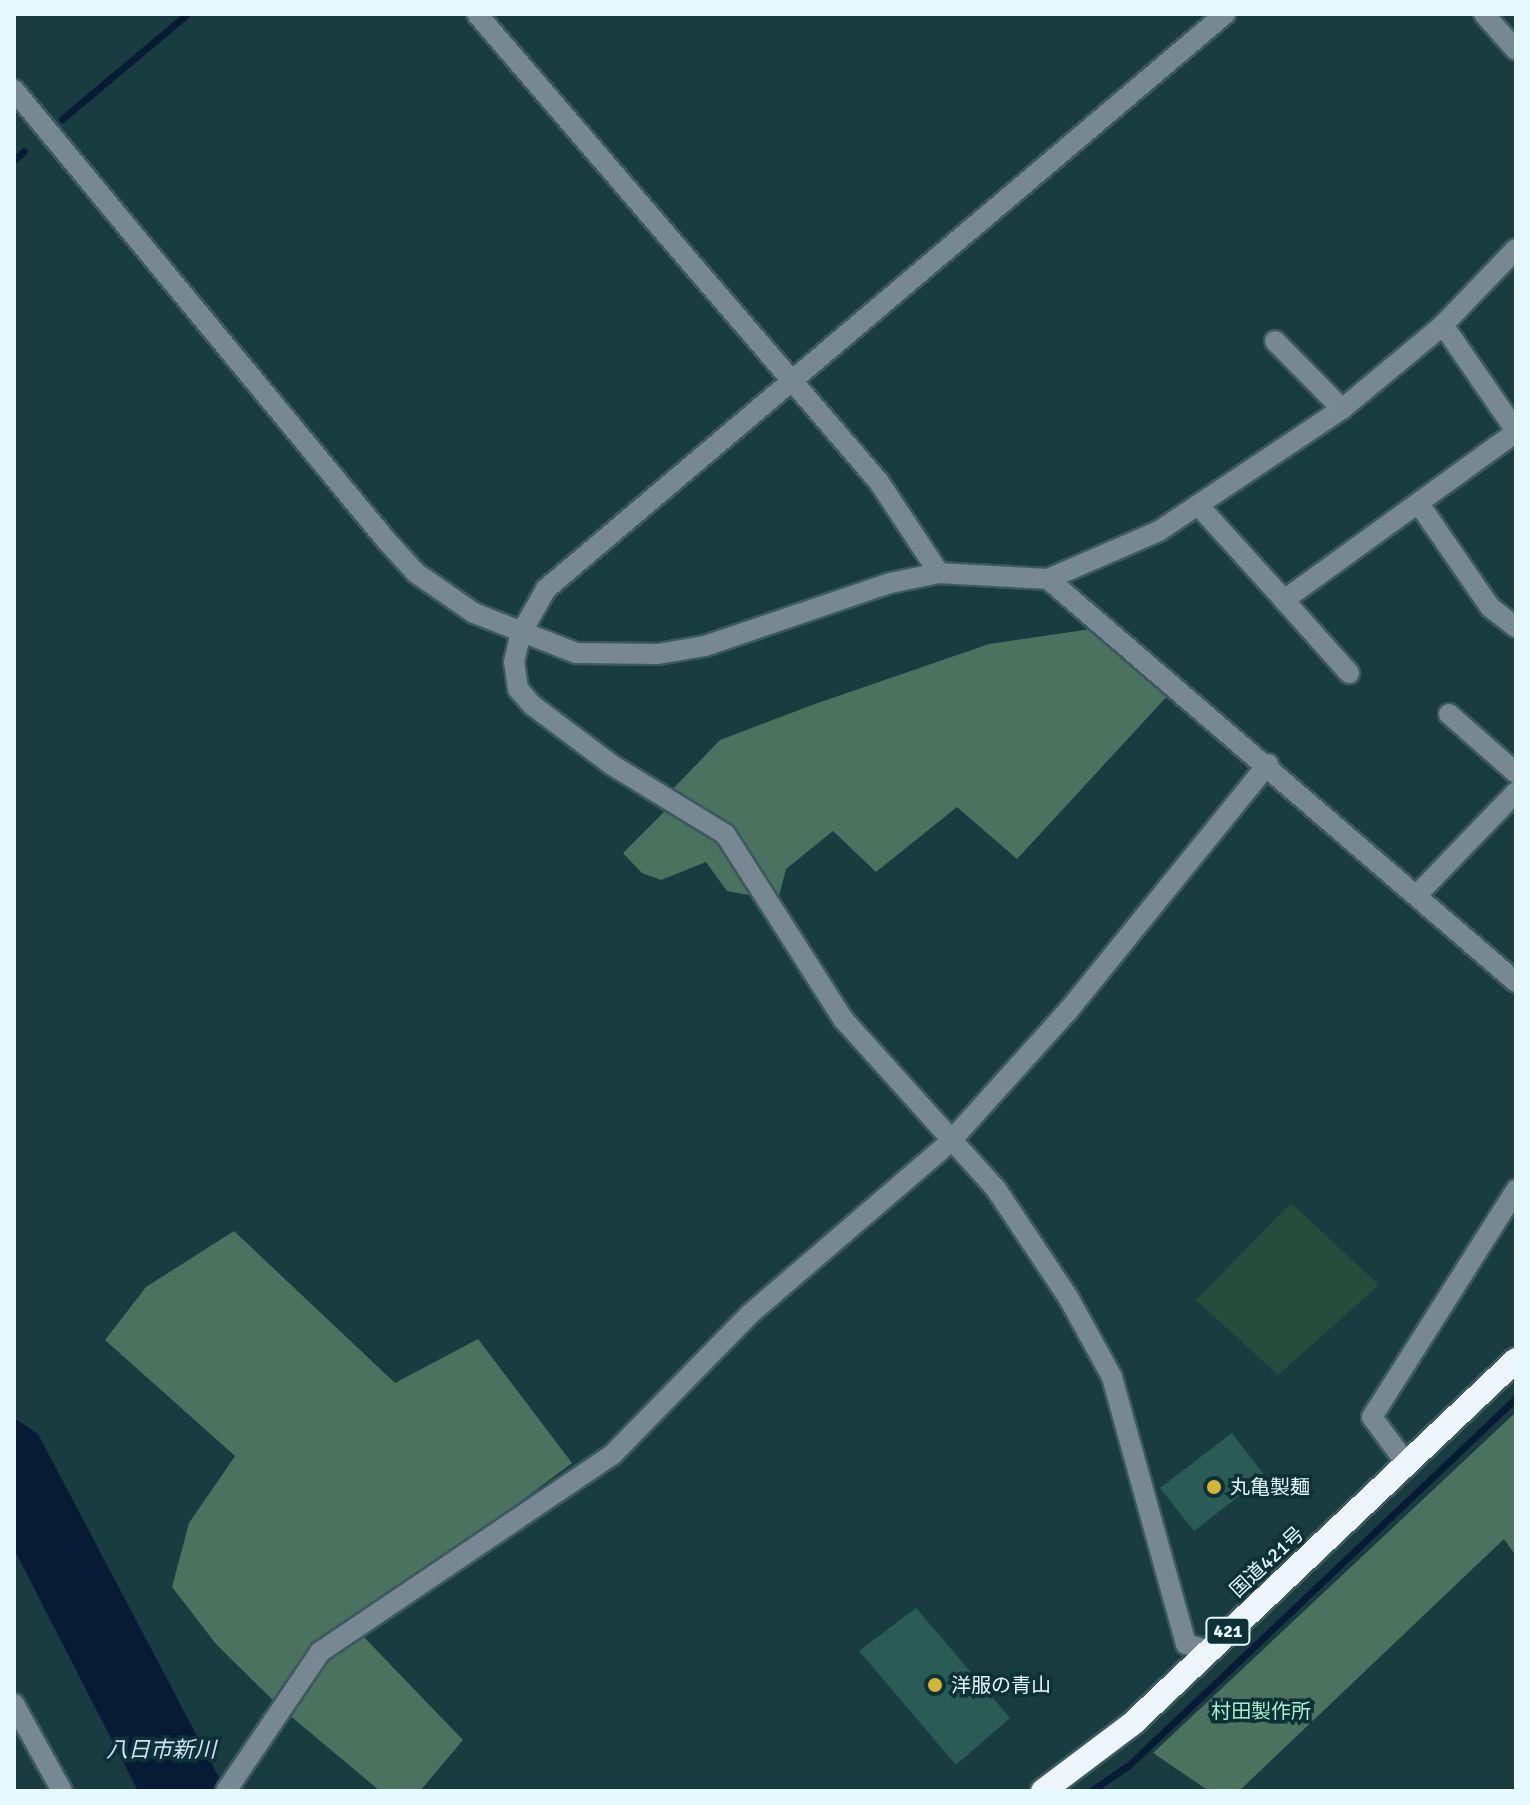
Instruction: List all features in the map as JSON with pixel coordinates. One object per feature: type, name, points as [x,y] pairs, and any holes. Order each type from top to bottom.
[{"type":"highway","name":"国道421号","points":[[1043,1791],[1132,1724],[1516,1360]]},
{"type":"street","points":[[477,14],[789,382],[879,482],[939,573]]},
{"type":"street","points":[[1207,1650],[1186,1644],[1112,1377],[1068,1297],[996,1189],[949,1143],[843,1019],[725,834],[612,765],[525,697],[514,662],[520,635],[546,589],[1225,14]]},
{"type":"street","points":[[1484,14],[1516,50]]},
{"type":"street","points":[[17,99],[386,540],[444,593],[520,635],[576,653],[658,654],[705,646],[890,583],[939,573],[1048,579],[1159,531],[1342,409],[1443,325],[1516,249]]},
{"type":"street","points":[[1284,600],[1516,431],[1443,325]]},
{"type":"street","points":[[1275,341],[1342,409]]},
{"type":"street","points":[[1419,504],[1490,607],[1516,627]]},
{"type":"street","points":[[1198,505],[1349,673]]},
{"type":"street","points":[[1048,579],[1268,764],[1516,982]]},
{"type":"street","points":[[1449,714],[1516,773]]},
{"type":"street","points":[[226,1791],[320,1652],[612,1455],[750,1314],[949,1143],[1078,999],[1268,764]]},
{"type":"street","points":[[1417,895],[1516,792]]},
{"type":"street","points":[[1406,1463],[1372,1417],[1516,1190]]},
{"type":"street","points":[[14,1704],[62,1791]]},
{"type":"green space","points":[[1098,628],[1171,692],[1017,859],[957,807],[876,872],[833,831],[786,869],[778,900],[670,792],[720,740],[989,644]]},
{"type":"green space","points":[[664,812],[725,834],[765,898],[727,891],[706,862],[661,880],[642,873],[623,853]]},
{"type":"green space","points":[[1291,1203],[1379,1285],[1278,1375],[1196,1300]]},
{"type":"green space","points":[[234,1231],[395,1383],[478,1339],[572,1463],[325,1648],[359,1632],[463,1740],[420,1791],[380,1791],[282,1709],[216,1644],[172,1587],[189,1523],[235,1456],[105,1340],[146,1287]]},
{"type":"green space","name":"村田製作所","points":[[1516,1412],[1516,1556],[1504,1539],[1239,1791],[1209,1791],[1153,1753]]},
{"type":"water","name":"八日市新川","points":[[14,1418],[38,1434],[226,1791],[138,1791],[14,1549]]},
{"type":"building","points":[[1232,1433],[1265,1476],[1194,1531],[1160,1488]]},
{"type":"building","name":"洋服の青山","points":[[916,1608],[1010,1718],[956,1765],[859,1651]]},
{"type":"waterway","points":[[62,119],[187,14]]},
{"type":"waterway","points":[[14,160],[24,151]]},
{"type":"waterway","points":[[1091,1791],[1129,1765],[1516,1398]]},
{"type":"place","name":"丸亀製麺","points":[[1214,1487]]},
{"type":"place","name":"洋服の青山","points":[[935,1685]]}]
